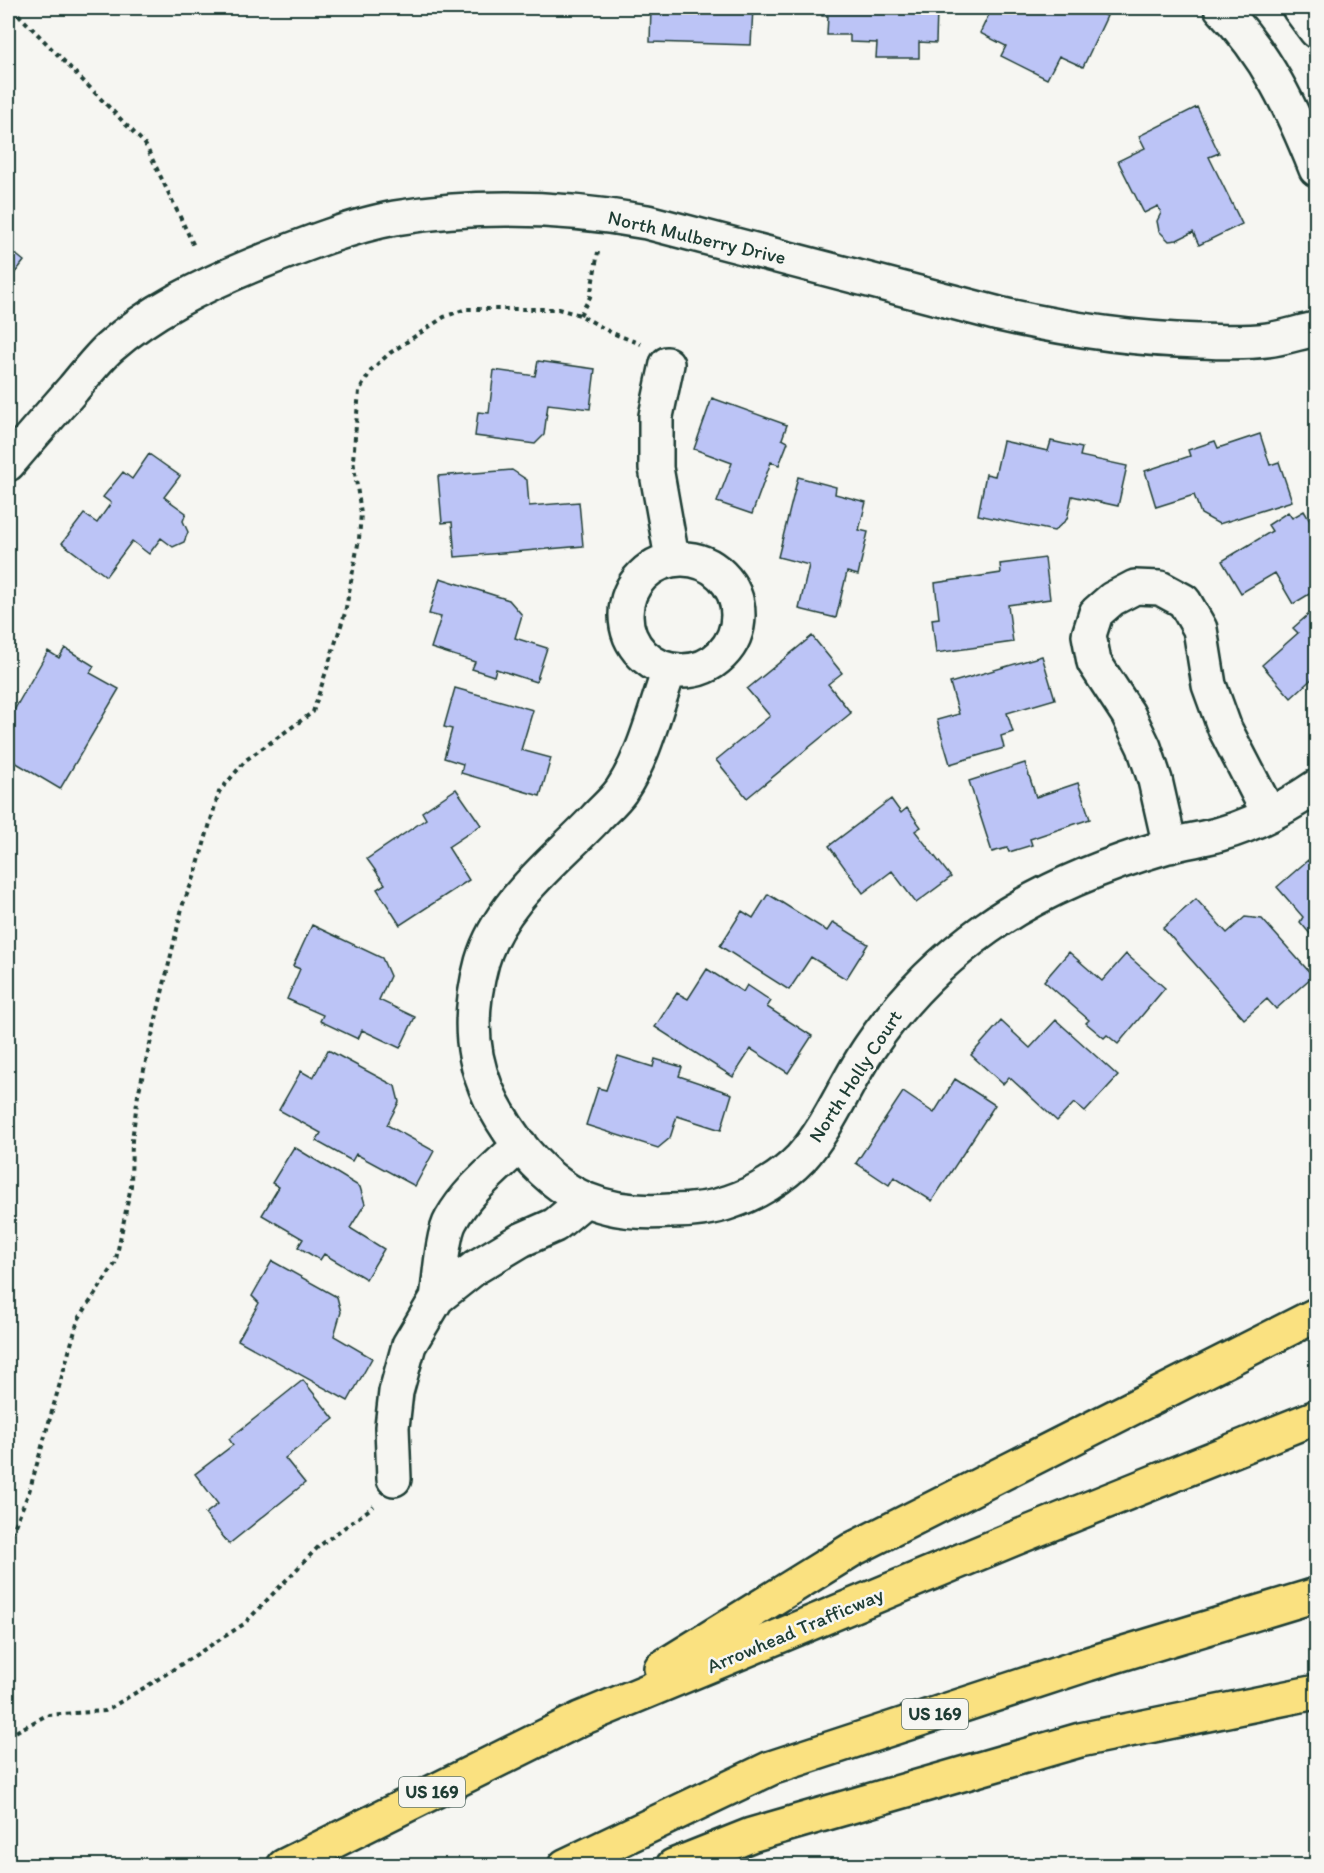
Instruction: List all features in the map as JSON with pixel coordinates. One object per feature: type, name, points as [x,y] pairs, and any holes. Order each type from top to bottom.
[{"type":"highway","points":[[580,1719],[853,1549],[1317,1315]]},
{"type":"highway","name":"Arrowhead Trafficway","points":[[284,1866],[580,1719],[1013,1539],[1317,1418]]},
{"type":"highway","name":"US 169","points":[[565,1866],[771,1768],[1088,1664],[1317,1595]]},
{"type":"highway","points":[[673,1866],[751,1835],[1080,1740],[1317,1692]]},
{"type":"street","points":[[1299,8],[1317,31]]},
{"type":"street","points":[[1228,10],[1264,59],[1294,113],[1317,169]]},
{"type":"street","name":"North Mulberry Drive","points":[[8,463],[108,349],[142,322],[179,299],[231,274],[338,234],[393,219],[467,210],[513,208],[557,210],[603,214],[647,222],[999,314],[1057,327],[1109,335],[1172,340],[1267,340],[1317,329]]},
{"type":"street","points":[[667,364],[656,416],[656,468],[672,558]]},
{"type":"street","points":[[672,558],[698,560],[720,572],[735,592],[739,617],[733,641],[717,660],[695,671],[669,671],[646,659],[630,639],[625,613],[631,588],[649,568],[672,558]]},
{"type":"street","points":[[1170,846],[1155,780],[1144,747],[1128,714],[1094,662],[1089,635],[1096,613],[1112,599],[1135,587],[1160,588],[1184,602],[1200,629],[1209,685],[1225,729],[1269,814]]},
{"type":"street","name":"North Holly Court","points":[[669,671],[644,749],[620,793],[535,880],[500,921],[483,958],[475,994],[472,1028],[477,1061],[485,1089],[497,1114],[536,1165],[585,1200],[621,1210],[656,1212],[693,1210],[730,1202],[767,1185],[800,1158],[870,1047],[900,1006],[940,965],[988,926],[1045,894],[1107,866],[1170,846],[1223,834],[1269,814],[1317,787]]},
{"type":"street","points":[[437,1298],[442,1255],[450,1222],[478,1184],[520,1145]]},
{"type":"street","points":[[394,1479],[392,1427],[396,1392],[409,1345],[437,1298],[476,1267],[521,1240],[555,1225],[585,1200]]},
{"type":"path","points":[[12,8],[145,144],[194,246]]},
{"type":"path","points":[[580,315],[590,297],[598,252]]},
{"type":"path","points":[[8,1542],[29,1492],[78,1320],[115,1264],[131,1186],[132,1140],[138,1095],[183,904],[195,875],[219,792],[246,760],[314,712],[345,614],[359,539],[361,513],[353,460],[359,391],[372,369],[390,352],[444,317],[466,309],[558,309],[580,315],[612,333],[666,354],[667,364]]},
{"type":"path","points":[[8,1736],[47,1715],[105,1711],[244,1624],[319,1546],[384,1499],[394,1479]]},
{"type":"building","points":[[651,8],[753,8],[751,45],[650,42]]},
{"type":"building","points":[[822,8],[953,8],[937,9],[936,43],[919,42],[919,58],[876,58],[877,43],[850,42],[850,35],[827,35],[828,16],[822,16]]},
{"type":"building","points":[[992,8],[1091,8],[1107,16],[1083,67],[1059,56],[1047,79],[1001,56],[1006,46],[980,33]]},
{"type":"building","points":[[1197,107],[1219,153],[1209,157],[1242,224],[1199,245],[1193,232],[1177,240],[1169,241],[1159,231],[1157,221],[1161,213],[1158,206],[1144,213],[1118,161],[1145,148],[1139,136]]},
{"type":"building","points":[[8,248],[24,261],[8,282]]},
{"type":"building","points":[[538,361],[595,369],[590,409],[548,404],[544,435],[535,444],[475,436],[478,412],[489,413],[494,370],[535,376]]},
{"type":"building","points":[[712,398],[787,425],[782,439],[788,442],[779,465],[771,462],[752,514],[717,502],[732,463],[694,449]]},
{"type":"building","points":[[1260,434],[1270,465],[1279,462],[1292,501],[1219,524],[1201,514],[1194,495],[1156,507],[1145,471],[1190,456],[1188,450],[1215,441],[1218,448]]},
{"type":"building","points":[[1003,441],[1048,451],[1051,441],[1082,448],[1080,456],[1127,466],[1118,506],[1072,496],[1067,519],[1054,531],[978,515],[986,474],[995,476]]},
{"type":"building","points":[[149,454],[180,476],[164,497],[186,513],[183,521],[188,532],[184,542],[173,547],[161,538],[149,554],[132,541],[106,576],[62,543],[84,514],[97,523],[111,503],[103,497],[123,472],[132,479]]},
{"type":"building","points":[[512,470],[527,480],[529,506],[579,502],[583,546],[455,557],[452,522],[442,523],[438,476]]},
{"type":"building","points":[[798,477],[836,487],[835,494],[866,502],[859,530],[868,532],[858,575],[847,572],[836,618],[799,609],[809,565],[778,557]]},
{"type":"building","points":[[1304,511],[1316,531],[1316,590],[1293,604],[1275,573],[1241,593],[1222,561],[1272,531],[1268,525],[1288,512],[1292,518]]},
{"type":"building","points":[[1045,558],[1050,599],[1008,605],[1013,642],[936,653],[932,619],[939,618],[935,583],[1001,573],[1000,564]]},
{"type":"building","points":[[440,578],[509,600],[522,615],[515,638],[547,648],[536,682],[496,669],[494,676],[472,669],[475,662],[431,648],[441,617],[429,614]]},
{"type":"building","points":[[1316,608],[1316,675],[1291,698],[1262,665],[1298,633],[1293,628]]},
{"type":"building","points":[[812,636],[842,673],[828,684],[851,713],[747,798],[716,760],[770,716],[747,689]]},
{"type":"building","points":[[65,648],[94,666],[90,673],[119,689],[60,789],[8,758],[8,718],[48,651],[59,658]]},
{"type":"building","points":[[1042,656],[1055,699],[1007,713],[1013,732],[1001,736],[1004,748],[950,764],[937,720],[959,714],[950,683]]},
{"type":"building","points":[[455,688],[533,710],[521,750],[551,758],[540,796],[461,773],[463,764],[444,758],[452,729],[444,727]]},
{"type":"building","points":[[1025,763],[1036,797],[1078,783],[1090,819],[1030,839],[1032,845],[1009,852],[1007,848],[992,852],[969,781]]},
{"type":"building","points":[[456,789],[481,825],[448,847],[469,880],[400,925],[377,889],[385,884],[367,859],[426,819],[422,812]]},
{"type":"building","points":[[891,799],[901,813],[907,808],[921,827],[915,831],[951,877],[916,903],[892,871],[863,893],[829,846]]},
{"type":"building","points":[[1308,860],[1316,870],[1316,941],[1300,922],[1303,917],[1277,887]]},
{"type":"building","points":[[768,894],[827,931],[833,922],[868,944],[846,979],[811,957],[789,990],[720,946],[742,911],[753,918]]},
{"type":"building","points":[[1196,899],[1227,933],[1245,917],[1262,919],[1313,976],[1276,1009],[1267,999],[1244,1019],[1163,928]]},
{"type":"building","points":[[312,925],[382,958],[390,976],[379,1000],[415,1017],[400,1048],[362,1030],[358,1039],[320,1021],[323,1015],[287,999],[300,969],[293,966]]},
{"type":"building","points":[[1069,952],[1102,981],[1126,954],[1165,988],[1118,1044],[1107,1035],[1104,1038],[1086,1023],[1089,1020],[1044,981]]},
{"type":"building","points":[[707,969],[743,992],[747,985],[771,1001],[767,1007],[812,1036],[788,1073],[751,1049],[733,1077],[655,1027],[677,993],[688,999]]},
{"type":"building","points":[[1056,1020],[1118,1076],[1085,1112],[1074,1103],[1057,1121],[1009,1077],[1003,1084],[971,1055],[1001,1021],[1030,1048]]},
{"type":"building","points":[[328,1050],[395,1086],[399,1102],[387,1125],[434,1151],[415,1186],[356,1154],[352,1161],[316,1141],[321,1133],[279,1110],[301,1071],[313,1078]]},
{"type":"building","points":[[618,1056],[653,1067],[655,1059],[682,1067],[679,1076],[732,1094],[721,1130],[677,1116],[670,1138],[658,1148],[586,1125],[598,1088],[606,1090]]},
{"type":"building","points":[[955,1079],[995,1105],[932,1201],[894,1177],[889,1185],[856,1163],[903,1092],[934,1113]]},
{"type":"building","points":[[294,1147],[360,1187],[365,1204],[350,1228],[384,1249],[366,1279],[324,1254],[320,1260],[298,1247],[303,1239],[262,1215],[279,1187],[272,1183]]},
{"type":"building","points":[[272,1261],[337,1297],[341,1312],[334,1336],[372,1358],[348,1401],[238,1340],[259,1303],[252,1296]]},
{"type":"building","points":[[303,1380],[334,1419],[285,1458],[305,1483],[229,1544],[205,1514],[218,1504],[195,1474],[233,1445],[229,1439]]}]
